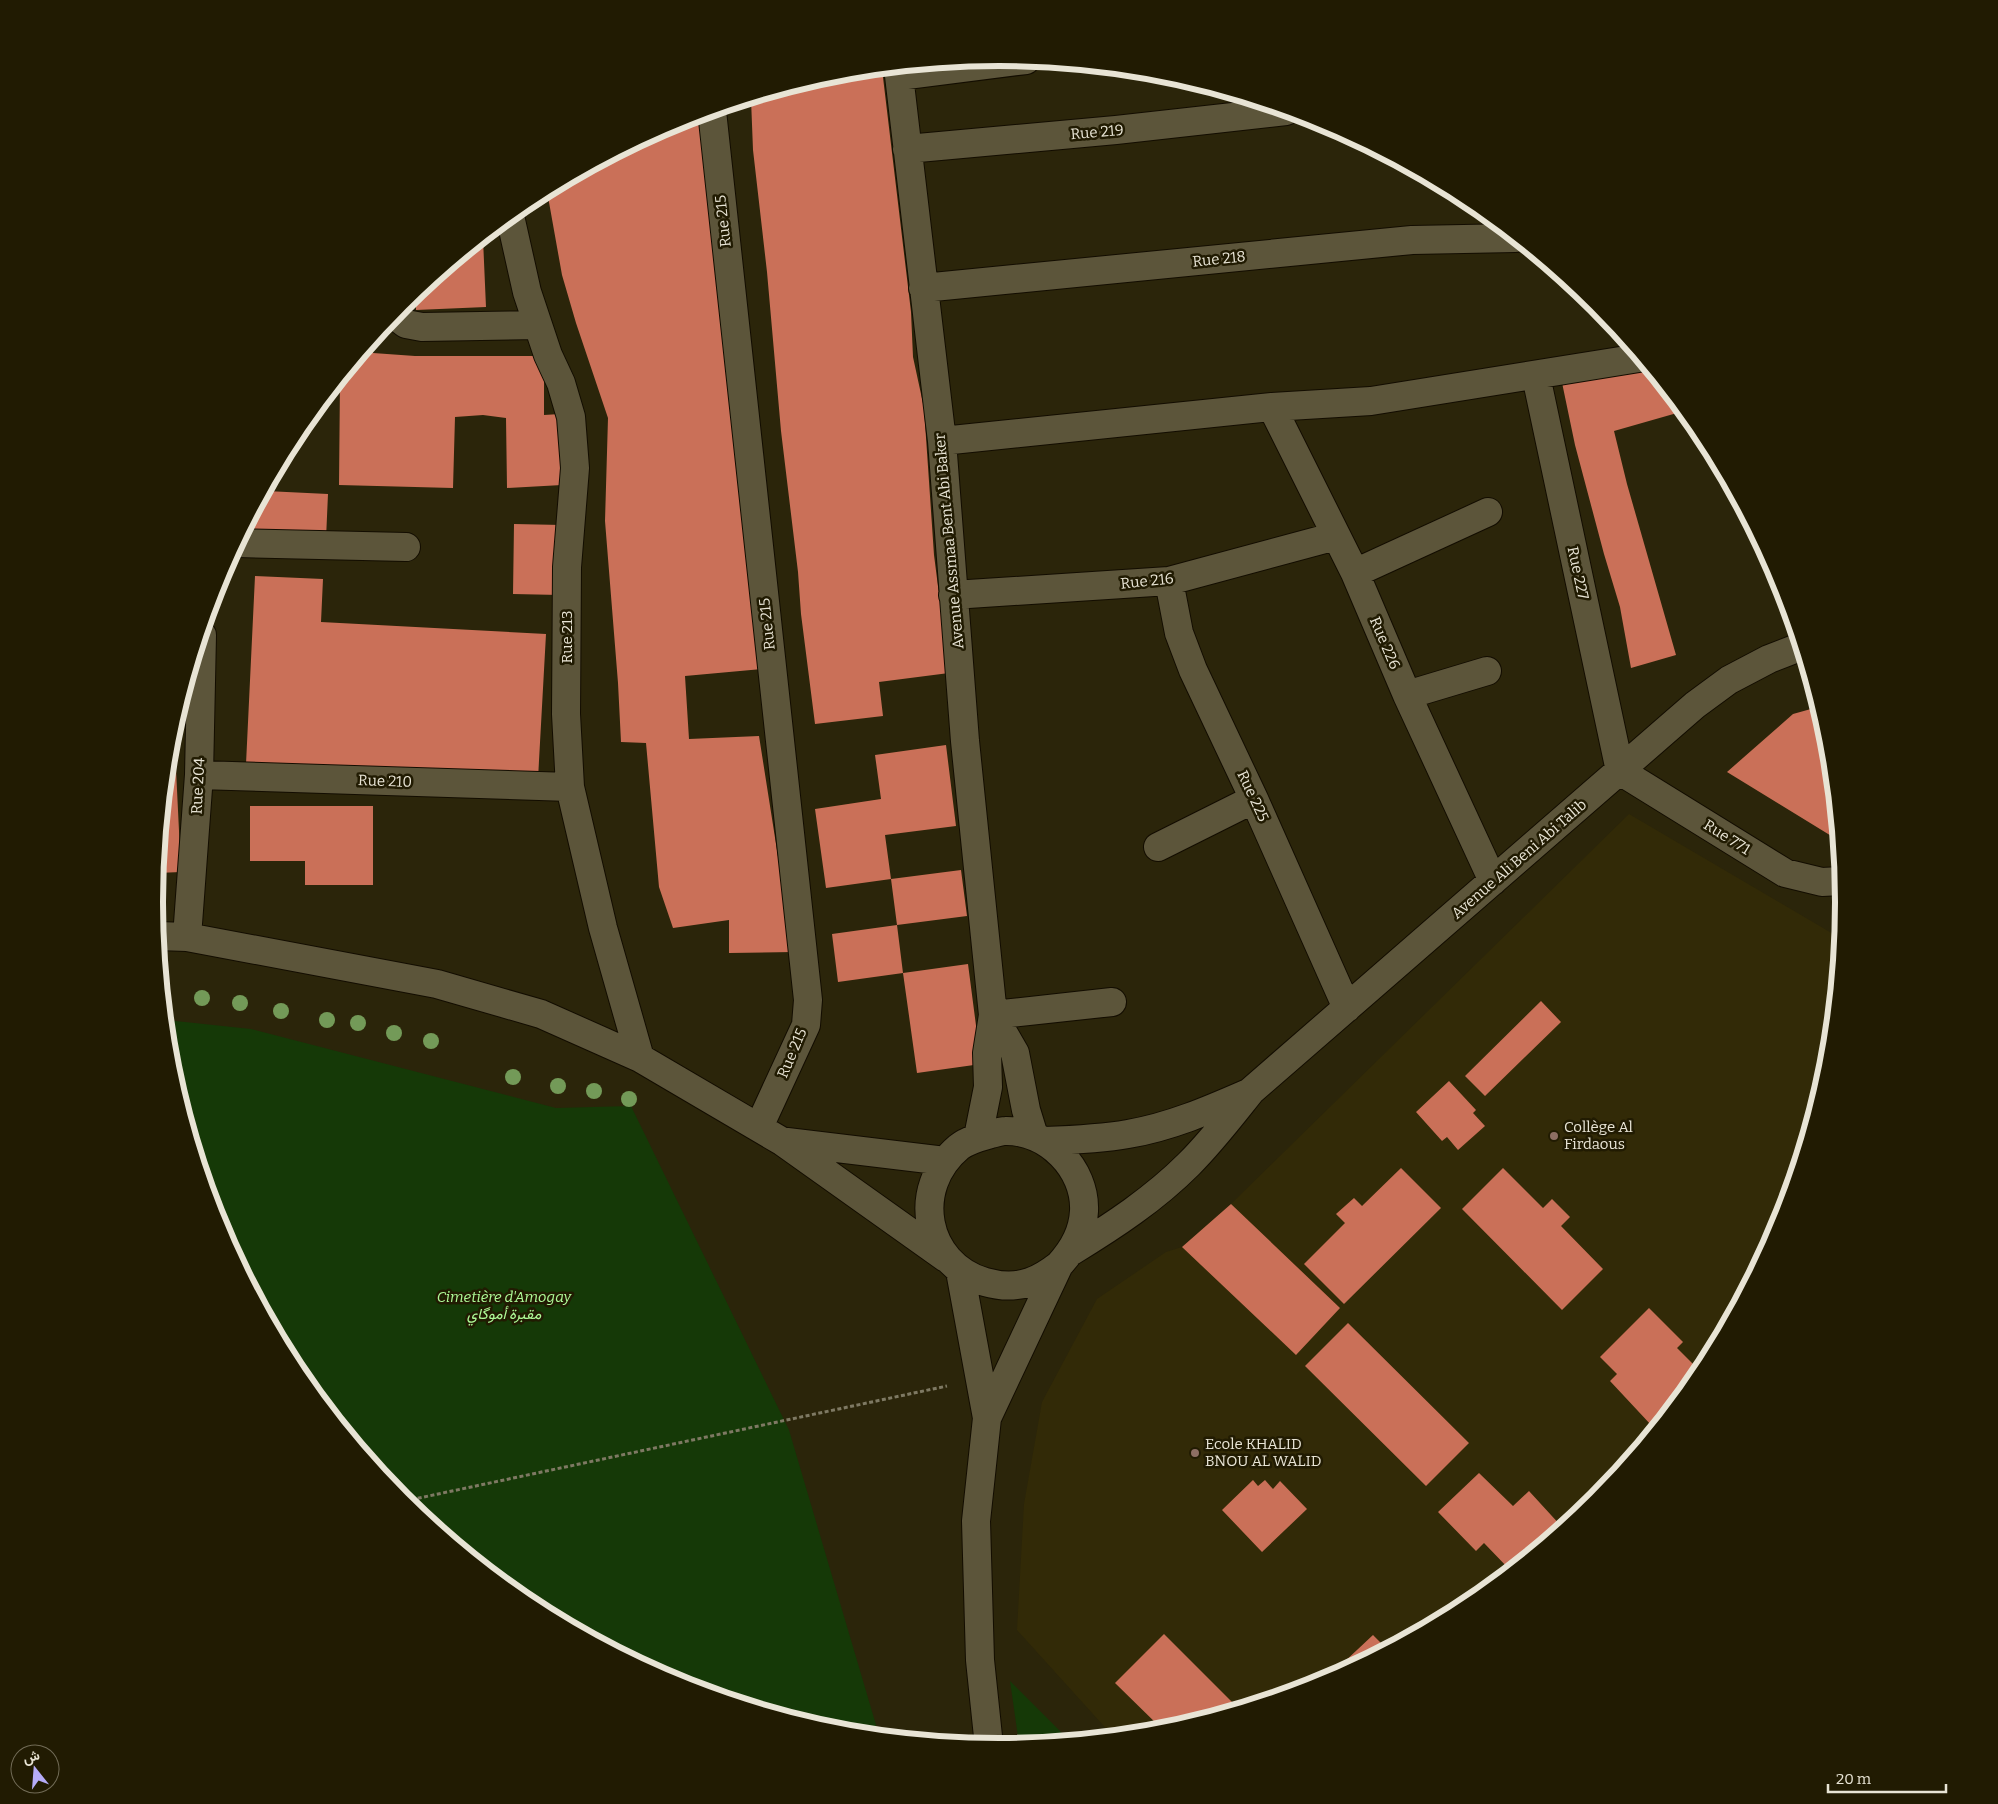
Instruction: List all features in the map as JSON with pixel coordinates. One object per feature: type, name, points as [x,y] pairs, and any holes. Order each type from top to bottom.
[{"type":"street","name":"Avenue Assmaa Bent Abi Baker","points":[[899,72],[942,441],[965,741],[993,1015],[987,1053],[988,1087],[978,1137]]},
{"type":"street","name":"Rue 219","points":[[907,149],[1116,130],[1272,113]]},
{"type":"street","name":"Rue 215","points":[[713,117],[808,1000],[806,1025],[759,1127]]},
{"type":"street","name":"Rue 213","points":[[512,224],[527,292],[548,355],[562,383],[572,418],[575,468],[567,567],[566,704],[570,787],[603,928],[640,1058]]},
{"type":"street","name":"Rue 218","points":[[923,288],[1412,240],[1507,238]]},
{"type":"street","points":[[400,319],[406,324],[422,327],[538,325]]},
{"type":"street","points":[[942,441],[1272,407],[1371,401],[1634,359]]},
{"type":"street","name":"Rue 227","points":[[1536,376],[1620,771]]},
{"type":"street","name":"Rue 226","points":[[1272,407],[1355,573],[1408,695],[1493,881]]},
{"type":"street","points":[[1355,573],[1488,512]]},
{"type":"street","name":"Rue 216","points":[[953,595],[1169,581],[1336,536]]},
{"type":"street","points":[[244,543],[406,546]]},
{"type":"street","name":"Rue 225","points":[[1169,581],[1179,633],[1190,660],[1347,1008]]},
{"type":"street","name":"Avenue Ali Beni Abi Talib","points":[[1065,1258],[1152,1197],[1181,1171],[1221,1130],[1251,1091],[1695,705],[1729,680],[1769,659],[1795,649]]},
{"type":"street","name":"Rue 204","points":[[187,937],[199,775],[202,654]]},
{"type":"street","points":[[1408,695],[1487,671]]},
{"type":"street","name":"Rue 771","points":[[1620,771],[1785,873],[1822,882],[1834,881]]},
{"type":"street","name":"Rue 210","points":[[199,775],[570,787]]},
{"type":"street","points":[[1158,847],[1254,799]]},
{"type":"street","points":[[164,936],[187,937],[437,984],[541,1014],[640,1058],[784,1142],[976,1280],[1011,1286],[1028,1283],[1045,1276],[1065,1258]]},
{"type":"street","points":[[993,1015],[1112,1002]]},
{"type":"street","name":"Avenue Assmaa Bent Abi Baker","points":[[993,1015],[1015,1053],[1026,1110],[1039,1138]]},
{"type":"street","name":"Avenue Ali Beni Abi Talib","points":[[1039,1138],[1086,1139],[1138,1132],[1172,1124],[1212,1109],[1251,1091]]},
{"type":"street","points":[[987,1418],[1065,1258],[1080,1232],[1084,1211],[1082,1190],[1074,1170],[1061,1153],[1039,1138],[1006,1131],[978,1137],[960,1146],[945,1161],[935,1179],[929,1199],[930,1220],[935,1240],[953,1264],[980,1379],[987,1418],[976,1521],[980,1660],[989,1738]]},
{"type":"street","points":[[784,1142],[945,1161]]},
{"type":"path","points":[[414,1499],[980,1379]]},
{"type":"shaded area","name":"Collège Al Firdaous","points":[[1629,814],[1834,934],[1828,1011],[1819,1065],[1790,1171],[1771,1222],[1749,1272],[1723,1320],[1694,1366],[1662,1411],[1627,1453],[1590,1493],[1508,1565],[1463,1597],[1417,1626],[1369,1652],[1319,1674],[1268,1693],[1162,1722],[1108,1731],[1017,1630],[1024,1504],[1042,1402],[1097,1299],[1166,1252],[1182,1247],[1231,1204]]},
{"type":"green space","name":"Cimetière d'Amogay مقبرة أموگاي","points":[[172,1021],[251,1029],[556,1108],[631,1106],[789,1430],[877,1729],[836,1722],[730,1693],[679,1674],[629,1652],[581,1626],[535,1597],[490,1565],[408,1493],[336,1411],[304,1366],[275,1320],[249,1272],[227,1222],[208,1171],[179,1065]]},
{"type":"green space","points":[[1010,1681],[1064,1735],[1018,1737]]},
{"type":"building","points":[[883,74],[911,312],[913,357],[924,408],[934,555],[949,673],[879,682],[883,716],[815,724],[781,431],[767,272],[753,150],[751,105],[836,82]]},
{"type":"building","points":[[705,120],[762,669],[685,676],[689,739],[759,736],[793,952],[729,953],[729,920],[673,928],[659,887],[646,743],[621,742],[605,521],[608,418],[562,275],[548,199],[629,152]]},
{"type":"building","points":[[483,245],[486,307],[416,310],[416,304]]},
{"type":"building","points":[[373,349],[373,353],[415,356],[544,356],[544,415],[560,414],[562,485],[507,488],[506,418],[483,415],[455,417],[453,488],[339,485],[340,388]]},
{"type":"building","points":[[1641,367],[1676,413],[1614,431],[1627,484],[1676,655],[1631,668],[1620,607],[1575,445],[1560,373]]},
{"type":"building","points":[[271,491],[328,494],[326,539],[251,536],[251,528]]},
{"type":"building","points":[[514,524],[562,525],[560,595],[513,594]]},
{"type":"building","points":[[255,576],[323,579],[321,622],[546,634],[538,779],[246,764]]},
{"type":"building","points":[[1812,709],[1828,793],[1832,836],[1727,772],[1793,714]]},
{"type":"building","points":[[946,745],[956,826],[885,835],[891,879],[826,888],[815,809],[881,799],[875,755]]},
{"type":"building","points":[[176,760],[181,872],[164,873],[170,793]]},
{"type":"building","points":[[250,806],[373,806],[373,885],[305,885],[305,861],[250,861]]},
{"type":"building","points":[[961,870],[967,916],[897,925],[891,879]]},
{"type":"building","points":[[897,925],[903,973],[838,982],[832,934]]},
{"type":"building","points":[[968,964],[981,1064],[917,1073],[903,973]]},
{"type":"building","points":[[1541,1001],[1561,1022],[1485,1096],[1465,1076]]},
{"type":"building","points":[[1449,1081],[1476,1110],[1473,1113],[1485,1126],[1458,1150],[1447,1137],[1442,1141],[1416,1112]]},
{"type":"building","points":[[1401,1168],[1441,1208],[1344,1304],[1304,1264],[1345,1223],[1336,1214],[1354,1198],[1362,1206]]},
{"type":"building","points":[[1503,1168],[1543,1208],[1552,1199],[1570,1217],[1561,1226],[1603,1269],[1562,1310],[1462,1209]]},
{"type":"building","points":[[1231,1204],[1340,1308],[1296,1355],[1182,1247]]},
{"type":"building","points":[[1649,1308],[1683,1342],[1677,1348],[1693,1364],[1697,1361],[1651,1425],[1610,1381],[1617,1374],[1600,1357]]},
{"type":"building","points":[[1348,1323],[1469,1443],[1426,1486],[1305,1366]]},
{"type":"building","points":[[1479,1473],[1513,1506],[1529,1491],[1558,1523],[1506,1566],[1484,1543],[1476,1551],[1438,1512]]},
{"type":"building","points":[[1253,1480],[1258,1486],[1265,1480],[1273,1489],[1280,1481],[1307,1509],[1262,1552],[1222,1510]]},
{"type":"building","points":[[1164,1634],[1233,1703],[1156,1723],[1115,1683]]},
{"type":"building","points":[[1373,1635],[1383,1645],[1369,1652],[1342,1664]]},
{"type":"place","name":"Collège Al Firdaous","points":[[1554,1136]]},
{"type":"place","name":"Ecole KHALID BNOU AL WALID","points":[[1195,1453]]}]
